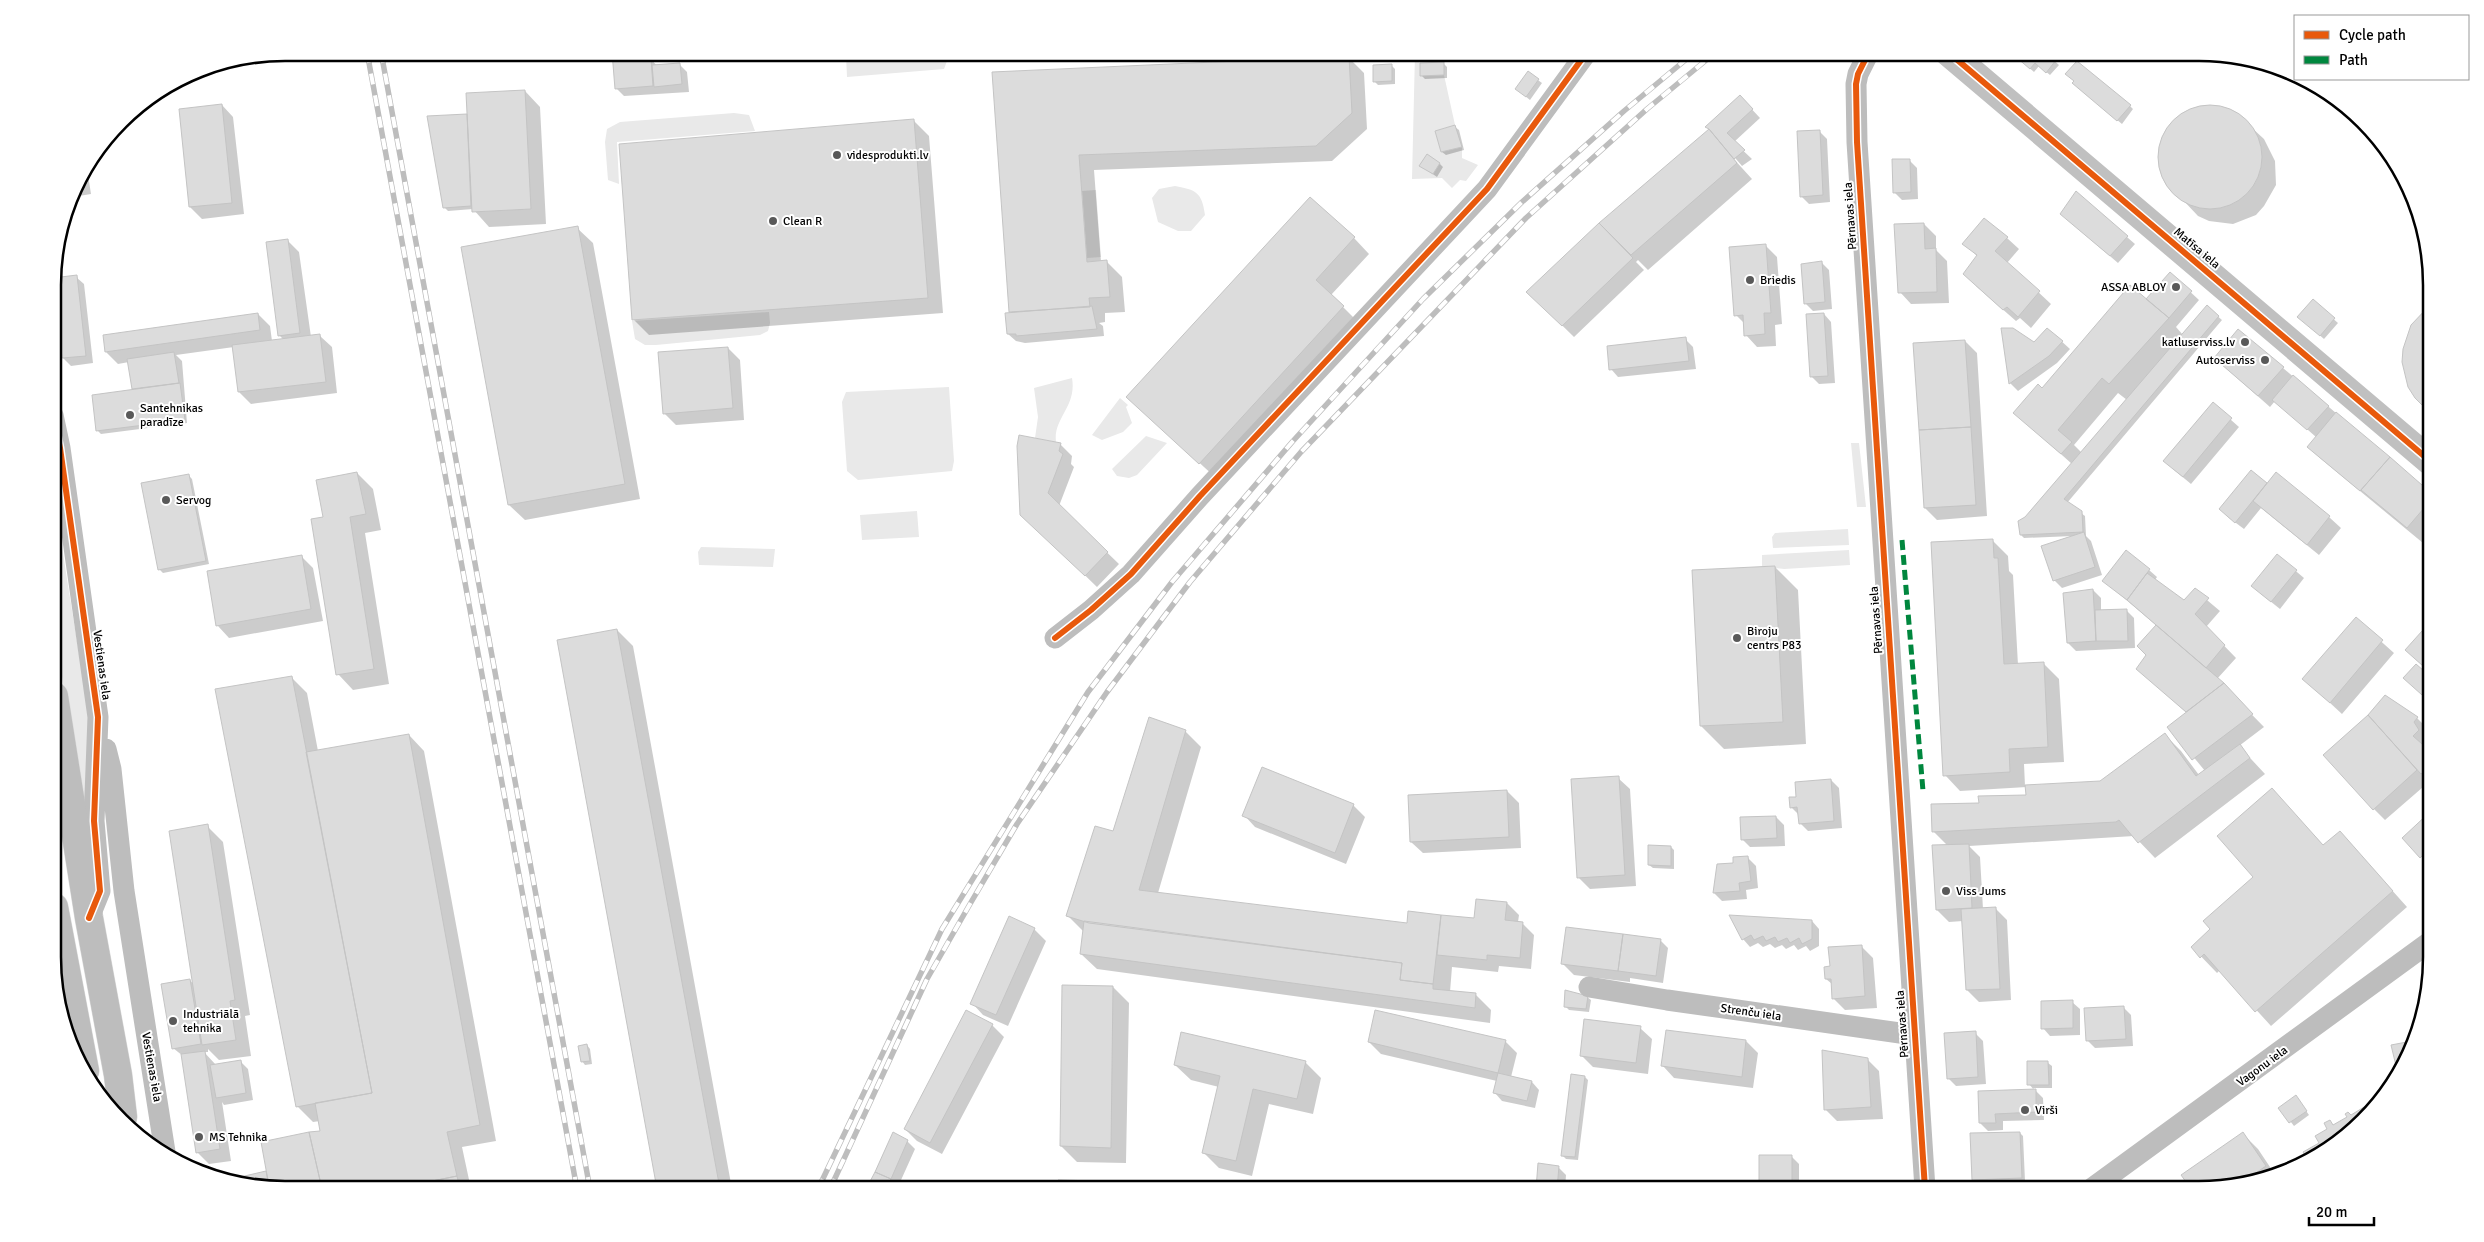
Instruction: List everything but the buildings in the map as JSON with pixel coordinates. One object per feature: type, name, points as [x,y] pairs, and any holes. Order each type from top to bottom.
[{"type":"main road","points":[[61,740],[89,918],[118,1075],[122,1110]]},
{"type":"main road","points":[[61,944],[81,1049]]},
{"type":"street","points":[[1055,638],[1092,610],[1131,574],[1200,496],[1488,189],[1580,61]]},
{"type":"street","name":"Pērnavas iela","points":[[1865,61],[1858,74],[1856,84],[1857,142],[1924,1181]]},
{"type":"street","name":"Matīsa iela","points":[[1959,61],[2423,455]]},
{"type":"street","name":"Vestienas iela","points":[[61,455],[98,717],[111,769],[124,891],[164,1145]]},
{"type":"street","name":"Vestienas iela","points":[[89,918],[100,891],[94,821],[98,717]]},
{"type":"street","name":"Vagonu iela","points":[[2102,1181],[2423,948]]},
{"type":"street","name":"Strenču iela","points":[[1589,987],[1914,1035]]},
{"type":"shaded area","points":[[846,61],[947,61],[944,69],[847,77]]},
{"type":"shaded area","points":[[1415,61],[1444,61],[1420,63],[1421,76],[1444,75],[1455,125],[1435,131],[1441,152],[1462,147],[1462,158],[1478,165],[1466,181],[1460,180],[1452,188],[1442,178],[1412,179]]},
{"type":"shaded area","points":[[734,113],[749,115],[755,131],[617,142],[619,184],[608,180],[605,142],[607,129],[620,122]]},
{"type":"shaded area","points":[[1175,186],[1197,193],[1202,201],[1205,215],[1191,231],[1178,231],[1158,222],[1152,198],[1159,189]]},
{"type":"shaded area","points":[[1096,190],[1101,257],[1087,258],[1082,191]]},
{"type":"shaded area","points":[[769,312],[770,323],[768,331],[760,335],[656,345],[645,345],[635,339],[632,321]]},
{"type":"shaded area","points":[[1072,378],[1073,388],[1071,397],[1058,426],[1056,442],[1035,438],[1038,417],[1034,388]]},
{"type":"shaded area","points":[[949,387],[954,461],[952,471],[858,480],[847,471],[842,402],[846,392]]},
{"type":"shaded area","points":[[1120,398],[1128,405],[1126,407],[1132,423],[1123,432],[1102,440],[1092,435]]},
{"type":"shaded area","points":[[1146,436],[1167,443],[1137,475],[1129,478],[1117,476],[1112,469]]},
{"type":"shaded area","points":[[1851,443],[1859,443],[1866,507],[1857,507]]},
{"type":"shaded area","points":[[917,511],[919,537],[862,540],[860,515]]},
{"type":"shaded area","points":[[1848,529],[1849,545],[1773,548],[1772,537],[1775,533]]},
{"type":"shaded area","points":[[61,541],[90,723],[90,794],[83,800],[61,670]]},
{"type":"shaded area","points":[[701,547],[775,549],[773,567],[699,565],[698,552]]},
{"type":"shaded area","points":[[1849,550],[1850,565],[1784,569],[1775,568],[1775,566],[1762,566],[1762,555]]},
{"type":"railway","points":[[369,61],[576,1181]]},
{"type":"railway","points":[[383,61],[589,1181]]},
{"type":"railway","points":[[822,1181],[942,929],[1088,692],[1172,582],[1293,441],[1423,299],[1522,202],[1624,111],[1684,61]]},
{"type":"railway","points":[[834,1181],[927,979],[1017,824],[1107,692],[1190,582],[1301,452],[1526,218],[1647,109],[1705,61]]},
{"type":"marked path","points":[[1902,540],[1923,791]]},
{"type":"cycle path","points":[[1055,638],[1091,610],[1131,574],[1200,496],[1487,189],[1580,61]]},
{"type":"cycle path","points":[[1864,61],[1858,74],[1856,84],[1857,142],[1924,1181]]},
{"type":"cycle path","points":[[1959,61],[2423,455]]},
{"type":"cycle path","points":[[61,455],[98,717],[94,821],[100,891],[89,918]]},
{"type":"place","name":"videsprodukti.lv","points":[[837,155]]},
{"type":"place","name":"Clean R","points":[[773,221]]},
{"type":"place","name":"Briedis","points":[[1750,280]]},
{"type":"place","name":"ASSA ABLOY","points":[[2176,287]]},
{"type":"place","name":"katluserviss.lv","points":[[2245,342]]},
{"type":"place","name":"Autoserviss","points":[[2265,360]]},
{"type":"place","name":"Santehnikas paradīze","points":[[130,415]]},
{"type":"place","name":"Servog","points":[[166,500]]},
{"type":"place","name":"Biroju centrs P83","points":[[1737,638]]},
{"type":"place","name":"Viss Jums","points":[[1946,891]]},
{"type":"place","name":"Industriālā tehnika","points":[[173,1021]]},
{"type":"place","name":"Virši","points":[[2025,1110]]},
{"type":"place","name":"MS Tehnika","points":[[199,1137]]}]
